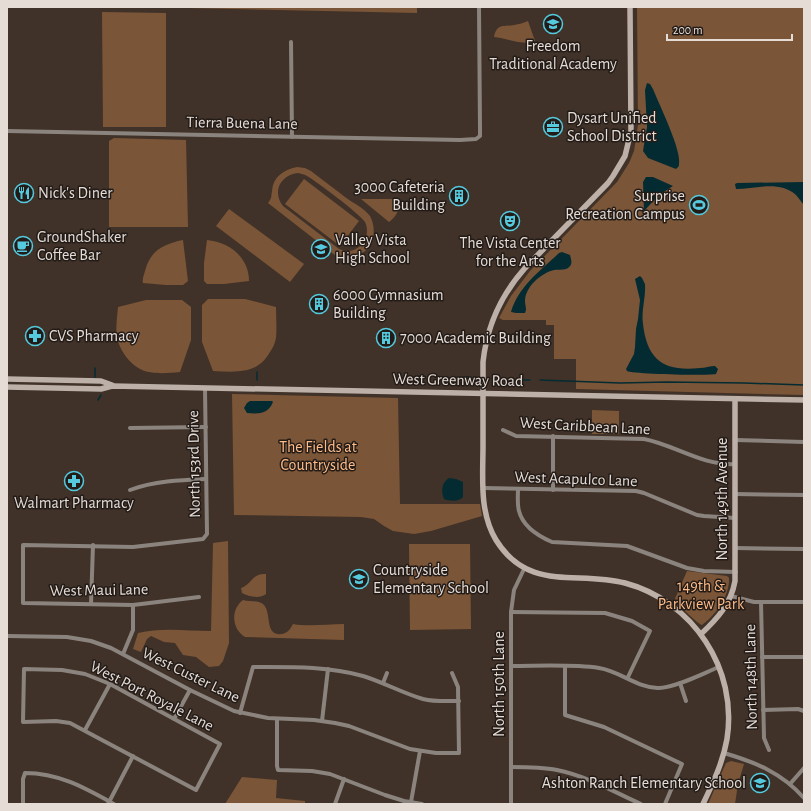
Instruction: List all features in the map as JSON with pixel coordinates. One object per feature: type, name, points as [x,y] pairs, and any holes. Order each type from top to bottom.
[{"type":"street","name":"Tierra Buena Lane","points":[[7,131],[460,140],[476,139],[480,136],[479,7]]},
{"type":"street","points":[[630,7],[632,120],[625,156],[614,176],[608,183],[525,268],[503,296],[491,323],[484,346],[483,488],[485,510],[492,533],[505,551],[525,567],[534,572],[553,577],[610,580],[635,586],[671,604],[684,615],[701,634],[719,667],[725,686],[729,710],[728,734],[724,753],[703,804]]},
{"type":"street","points":[[291,42],[292,137]]},
{"type":"street","name":"West Greenway Road","points":[[7,379],[101,381],[112,386]]},
{"type":"street","name":"West Greenway Road","points":[[7,387],[101,389],[112,386],[804,400]]},
{"type":"street","name":"North 153rd Drive","points":[[93,545],[133,547],[203,539],[207,534],[205,388]]},
{"type":"street","name":"North 149th Avenue","points":[[701,634],[720,615],[731,596],[736,572],[735,399]]},
{"type":"street","points":[[130,428],[206,427]]},
{"type":"street","name":"West Caribbean Lane","points":[[503,430],[516,436],[644,439],[661,443],[706,461],[720,464],[735,464]]},
{"type":"street","points":[[553,436],[553,490]]},
{"type":"street","points":[[735,440],[804,442]]},
{"type":"street","points":[[130,490],[176,480],[206,479]]},
{"type":"street","name":"West Acapulco Lane","points":[[483,488],[636,491],[704,516],[735,518]]},
{"type":"street","points":[[518,489],[519,511],[524,522],[541,538],[552,542],[627,546],[687,568],[704,571],[736,572]]},
{"type":"street","points":[[735,494],[804,495]]},
{"type":"street","name":"West Maui Lane","points":[[93,545],[23,545],[23,603],[133,605],[199,597]]},
{"type":"street","points":[[91,604],[93,545]]},
{"type":"street","points":[[735,548],[804,550]]},
{"type":"street","name":"North 150th Lane","points":[[511,804],[511,612],[514,590],[525,567]]},
{"type":"street","points":[[731,596],[750,602],[804,602]]},
{"type":"street","name":"North 148th Lane","points":[[761,602],[764,738],[769,750]]},
{"type":"street","points":[[123,654],[133,630],[133,605]]},
{"type":"street","points":[[511,612],[605,613],[632,621],[650,631],[628,677]]},
{"type":"street","name":"West Custer Lane","points":[[7,636],[67,637],[83,639],[106,646],[123,654],[190,690],[228,709],[240,713],[277,719],[322,720],[349,726],[404,748],[420,751],[459,753],[459,701]]},
{"type":"street","points":[[762,657],[804,657]]},
{"type":"street","points":[[240,713],[253,666],[328,669],[363,676],[422,698],[435,701],[459,701],[458,687],[452,673]]},
{"type":"street","points":[[511,666],[565,666],[600,668],[628,677],[643,686],[659,688],[680,683],[719,667]]},
{"type":"street","points":[[565,666],[565,715],[604,727],[682,764],[665,804]]},
{"type":"street","name":"West Port Royale Lane","points":[[85,730],[70,723],[63,722],[23,722],[24,669],[77,672],[85,674],[110,684],[220,744],[196,790],[133,756]]},
{"type":"street","points":[[322,720],[328,669]]},
{"type":"street","points":[[383,683],[387,673]]},
{"type":"street","points":[[680,683],[686,701]]},
{"type":"street","points":[[109,803],[133,756],[85,730],[110,684]]},
{"type":"street","points":[[174,719],[190,690]]},
{"type":"street","points":[[763,710],[798,709],[804,711]]},
{"type":"street","points":[[277,719],[278,770],[312,771],[330,774],[385,795],[422,804]]},
{"type":"street","points":[[410,802],[420,751]]},
{"type":"street","points":[[724,753],[764,767],[790,784],[804,798]]},
{"type":"street","points":[[511,767],[537,767],[558,770],[580,776],[641,804]]},
{"type":"street","points":[[790,784],[804,768]]},
{"type":"street","points":[[23,804],[23,779],[25,773],[36,773],[61,778],[109,803],[114,804]]},
{"type":"street","points":[[335,804],[344,779]]},
{"type":"green space","points":[[142,7],[417,7],[417,13]]},
{"type":"green space","name":"Surprise Recreation Campus","points":[[637,7],[804,7],[804,395],[576,389],[576,359],[554,359],[554,325],[546,325],[546,320],[503,320],[499,318],[511,296],[530,271],[617,182],[629,163],[634,151],[638,125]]},
{"type":"green space","points":[[102,12],[166,13],[166,127],[103,127]]},
{"type":"green space","points":[[528,21],[535,41],[525,43],[494,37],[495,33],[501,26],[516,25]]},
{"type":"green space","points":[[114,138],[186,140],[188,227],[109,227],[109,141]]},
{"type":"green space","points":[[297,167],[305,168],[311,171],[368,213],[373,223],[374,231],[372,242],[367,249],[345,263],[268,203],[271,199],[274,182],[277,178],[283,172]],"holes":[[[298,173],[304,174],[328,191],[355,212],[365,222],[367,228],[362,245],[349,251],[339,249],[283,206],[278,195],[280,185],[287,177]]]},
{"type":"green space","points":[[304,179],[359,221],[340,246],[285,204]]},
{"type":"green space","points":[[361,199],[399,199],[399,206],[396,215],[389,222]]},
{"type":"green space","points":[[229,209],[304,264],[290,282],[216,226]]},
{"type":"green space","points":[[183,240],[188,281],[183,285],[143,283],[143,277],[147,264],[154,253],[164,246]]},
{"type":"green space","points":[[207,240],[223,244],[237,253],[246,265],[249,281],[224,284],[207,284],[204,281],[204,263]]},
{"type":"green space","points":[[208,299],[245,299],[276,307],[275,342],[272,349],[259,365],[238,371],[213,371],[202,342],[202,305]]},
{"type":"green space","points":[[146,300],[182,300],[191,307],[191,340],[180,372],[153,373],[144,371],[130,361],[120,346],[116,324],[118,307]]},
{"type":"green space","name":"The Fields at Countryside","points":[[232,394],[398,398],[400,504],[480,504],[482,516],[431,531],[414,534],[393,531],[374,519],[361,517],[234,515]]},
{"type":"green space","points":[[592,410],[619,411],[619,434],[592,434]]},
{"type":"green space","points":[[228,541],[229,643],[223,661],[219,666],[209,667],[196,657],[183,655],[175,643],[164,642],[151,636],[147,639],[141,652],[133,649],[138,633],[156,630],[211,631],[213,543]]},
{"type":"green space","points":[[409,544],[470,544],[471,629],[410,630]]},
{"type":"green space","name":"149th & Parkview Park","points":[[687,571],[727,576],[729,578],[725,598],[712,616],[702,625],[674,601]]},
{"type":"green space","points":[[266,574],[266,594],[264,596],[254,597],[242,593],[241,588],[258,575]]},
{"type":"green space","points":[[243,600],[262,603],[264,605],[268,614],[269,624],[273,632],[276,634],[286,633],[293,624],[344,624],[344,640],[245,637],[237,629],[234,619],[236,609]]},
{"type":"green space","points":[[731,761],[744,764],[738,784],[735,804],[708,804],[726,763]]},
{"type":"green space","points":[[242,777],[277,780],[276,798],[305,801],[305,804],[225,804]]},
{"type":"water","points":[[647,83],[650,84],[653,89],[674,139],[679,158],[679,166],[676,169],[648,158],[643,151],[647,127],[645,90]]},
{"type":"water","points":[[646,177],[653,177],[673,186],[659,195],[644,211],[643,182]]},
{"type":"water","points":[[804,182],[804,205],[796,195],[789,190],[767,186],[736,189],[735,184],[737,183]]},
{"type":"water","points":[[562,252],[570,255],[570,266],[566,269],[554,270],[539,277],[531,286],[526,296],[525,313],[511,312],[514,303],[525,287],[545,266]]},
{"type":"water","points":[[640,276],[645,284],[643,324],[645,336],[653,355],[667,365],[676,368],[687,369],[715,366],[718,369],[716,374],[699,375],[627,371],[626,369],[634,354],[635,347],[640,300],[635,279]]},
{"type":"water","points":[[250,401],[273,402],[266,411],[247,413],[244,408]]},
{"type":"water","points":[[449,478],[463,482],[463,497],[461,499],[454,501],[444,499],[442,488],[444,482]]},
{"type":"waterway","points":[[95,368],[95,377]]},
{"type":"waterway","points":[[257,372],[257,380]]},
{"type":"waterway","points":[[463,377],[463,385]]},
{"type":"waterway","points":[[498,380],[530,380]]},
{"type":"waterway","points":[[540,380],[620,383],[667,382],[804,385]]},
{"type":"waterway","points":[[98,400],[101,395]]},
{"type":"place","name":"Freedom Traditional Academy","points":[[553,24]]},
{"type":"place","name":"Dysart Unified School District","points":[[553,127]]},
{"type":"place","name":"Nick's Diner","points":[[24,193]]},
{"type":"place","name":"3000 Cafeteria Building","points":[[459,196]]},
{"type":"place","name":"Surprise Recreation Campus","points":[[699,205]]},
{"type":"place","name":"The Vista Center for the Arts","points":[[510,221]]},
{"type":"place","name":"GroundShaker Coffee Bar","points":[[23,246]]},
{"type":"place","name":"Valley Vista High School","points":[[321,249]]},
{"type":"place","name":"6000 Gymnasium Building","points":[[319,304]]},
{"type":"place","name":"CVS Pharmacy","points":[[35,336]]},
{"type":"place","name":"7000 Academic Building","points":[[386,338]]},
{"type":"place","name":"Walmart Pharmacy","points":[[74,481]]},
{"type":"place","name":"Countryside Elementary School","points":[[359,579]]},
{"type":"place","name":"Ashton Ranch Elementary School","points":[[760,783]]}]
